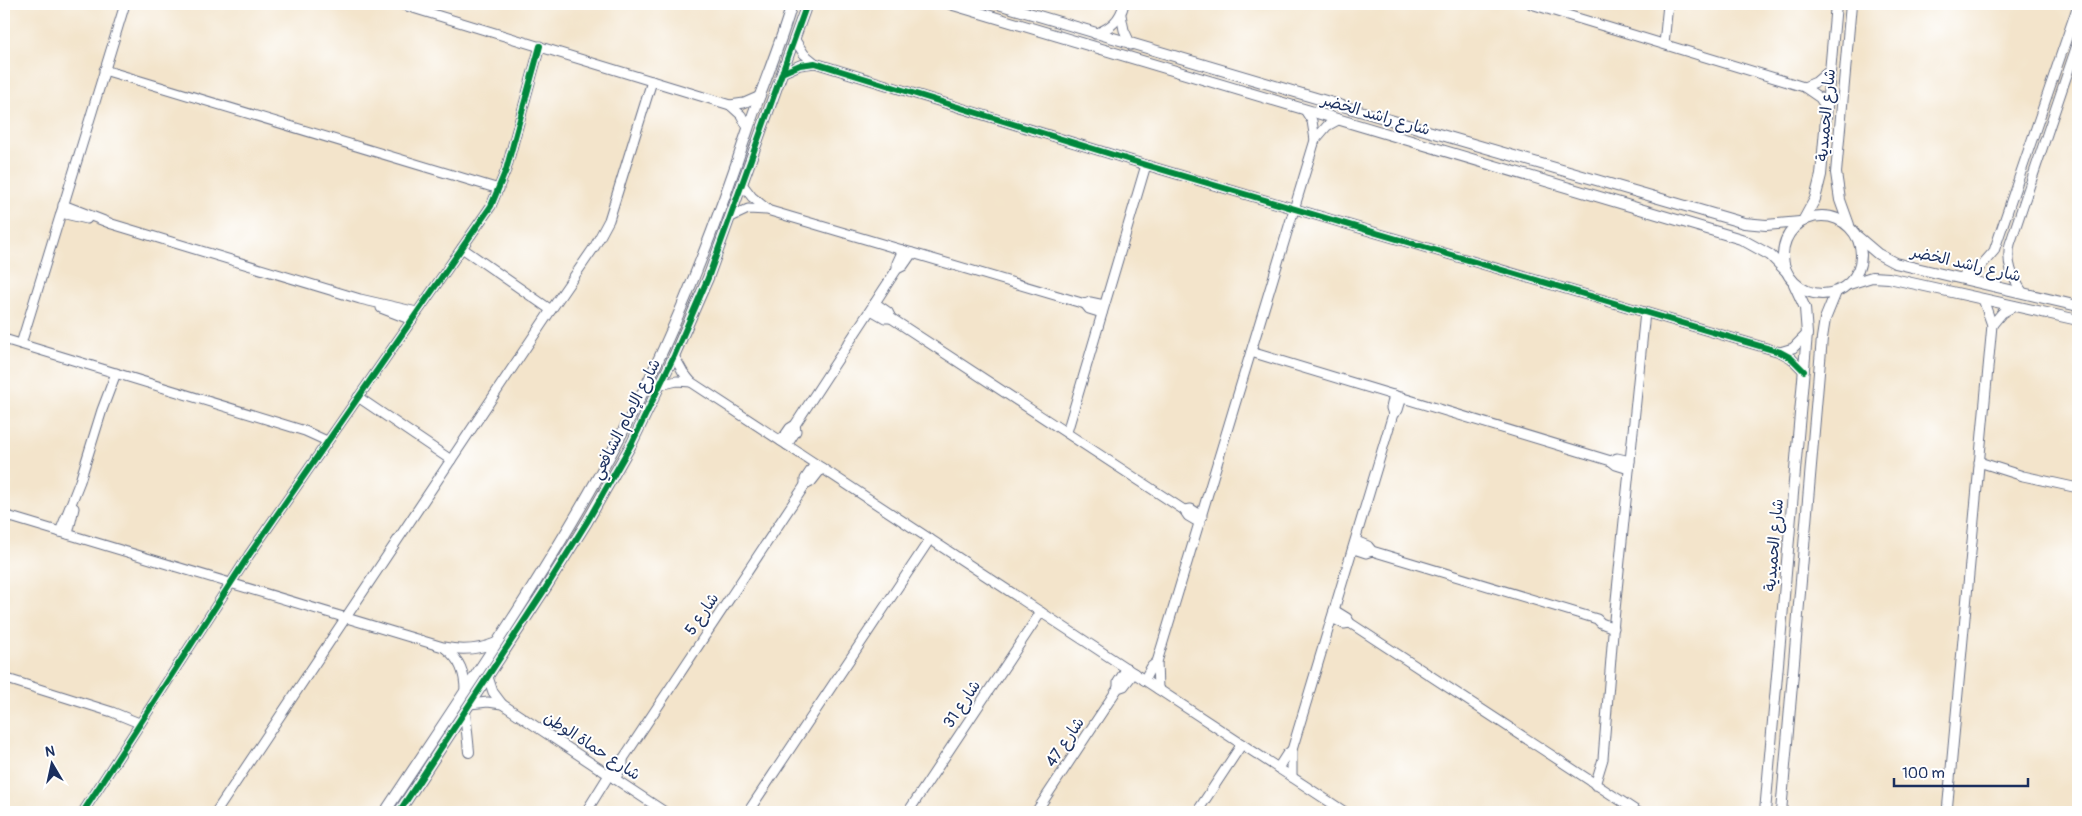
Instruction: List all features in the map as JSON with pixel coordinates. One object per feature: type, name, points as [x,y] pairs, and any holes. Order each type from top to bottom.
[{"type":"street","points":[[21,344],[125,4]]},
{"type":"street","points":[[400,4],[730,104],[744,103],[760,96]]},
{"type":"street","name":"شارع الإمام الشافعي","points":[[385,812],[465,691],[576,516],[645,389],[697,274],[729,189],[748,128],[792,4]]},
{"type":"street","name":"شارع الإمام الشافعي","points":[[399,812],[587,522],[627,451],[674,356],[708,278],[807,4]]},
{"type":"street","name":"شارع راشد الخضر","points":[[950,4],[1741,239],[1770,256],[1786,270]]},
{"type":"street","name":"شارع راشد الخضر","points":[[998,4],[1131,45],[1744,222],[1766,225],[1802,222]]},
{"type":"street","points":[[1124,4],[1121,15],[1124,30],[1131,45]]},
{"type":"street","points":[[1531,4],[1804,87],[1815,94],[1827,109]]},
{"type":"street","points":[[1664,44],[1668,4]]},
{"type":"street","name":"شارع الحميدية","points":[[1802,222],[1815,199],[1819,187],[1836,4]]},
{"type":"street","name":"شارع الحميدية","points":[[1849,226],[1840,200],[1836,173],[1851,4]]},
{"type":"street","points":[[1960,278],[1980,267],[1994,251],[2078,5]]},
{"type":"street","points":[[1095,34],[1110,27],[1121,15]]},
{"type":"street","points":[[795,40],[804,54],[815,64]]},
{"type":"street","points":[[2023,293],[2011,273],[2008,251],[2078,42]]},
{"type":"street","points":[[82,812],[327,441],[486,214],[499,189],[540,46]]},
{"type":"street","points":[[784,72],[800,65],[815,64],[1780,352],[1791,358],[1804,371]]},
{"type":"street","points":[[104,70],[499,189]]},
{"type":"street","points":[[1804,87],[1816,82],[1830,70]]},
{"type":"street","points":[[216,812],[595,246],[609,220],[652,81]]},
{"type":"street","points":[[730,104],[741,115],[748,128]]},
{"type":"street","points":[[1305,110],[1314,127],[1315,140]]},
{"type":"street","points":[[1158,689],[1157,662],[1315,140],[1322,130],[1338,120]]},
{"type":"street","points":[[2026,158],[2031,164],[2036,164]]},
{"type":"street","points":[[1067,432],[1146,164]]},
{"type":"street","points":[[742,184],[752,197],[767,210]]},
{"type":"street","points":[[62,209],[415,316]]},
{"type":"street","points":[[731,217],[748,209],[767,210],[1084,304],[1090,302],[1103,310]]},
{"type":"street","points":[[1812,217],[1832,217],[1849,226],[1860,243],[1861,261],[1859,270],[1848,285],[1836,292],[1814,294],[1794,284],[1783,260],[1783,249],[1789,234],[1802,222],[1812,217]]},
{"type":"street","name":"شارع راشد الخضر","points":[[1856,235],[1878,254],[1895,263],[2078,306]]},
{"type":"street","points":[[462,248],[551,310]]},
{"type":"street","points":[[784,443],[790,428],[795,425],[897,270],[897,263],[907,251]]},
{"type":"street","name":"شارع راشد الخضر","points":[[1848,285],[1872,278],[1889,278],[2078,320]]},
{"type":"street","name":"شارع الحميدية","points":[[1765,812],[1807,334],[1805,308],[1794,284]]},
{"type":"street","name":"شارع الحميدية","points":[[1781,812],[1822,338],[1825,319],[1836,292]]},
{"type":"street","points":[[1947,812],[1992,325],[1983,299]]},
{"type":"street","points":[[873,306],[888,312],[891,318],[1184,510],[1188,516],[1201,519]]},
{"type":"street","points":[[1992,325],[2002,314],[2015,306]]},
{"type":"street","points":[[1595,785],[1603,759],[1614,624],[1645,312]]},
{"type":"street","points":[[1780,352],[1793,348],[1807,334]]},
{"type":"street","points":[[4,339],[305,431],[327,441]]},
{"type":"street","points":[[1251,352],[1611,460],[1616,465],[1630,465]]},
{"type":"street","points":[[674,356],[682,372],[691,382],[1345,812]]},
{"type":"street","points":[[64,533],[113,372]]},
{"type":"street","points":[[660,385],[677,381],[691,382]]},
{"type":"street","points":[[1292,777],[1292,750],[1393,414],[1398,410],[1398,396]]},
{"type":"street","points":[[358,398],[451,460]]},
{"type":"street","name":"شارع 5","points":[[586,812],[611,776],[623,765],[623,759],[806,485],[805,479],[818,466]]},
{"type":"street","points":[[1979,466],[2078,488]]},
{"type":"street","points":[[4,515],[443,647],[464,650],[476,649],[495,643]]},
{"type":"street","points":[[748,812],[930,539]]},
{"type":"street","points":[[1355,545],[1368,546],[1372,551],[1597,619],[1601,623],[1614,624]]},
{"type":"street","name":"شارع 31","points":[[908,812],[1041,612]]},
{"type":"street","points":[[1333,614],[1344,624],[1350,623],[1638,812]]},
{"type":"street","points":[[443,647],[458,661],[462,670],[465,691]]},
{"type":"street","points":[[1144,680],[1152,666],[1157,662]]},
{"type":"street","name":"شارع 47","points":[[1036,812],[1118,688],[1118,682],[1130,671]]},
{"type":"street","name":"شارع حماة الوطن","points":[[488,676],[494,692],[502,704],[665,812]]},
{"type":"street","points":[[4,678],[112,712],[139,723]]},
{"type":"street","points":[[469,752],[468,708],[488,702],[502,704]]},
{"type":"street","points":[[1197,812],[1242,744]]},
{"type":"street","points":[[1278,768],[1292,750]]},
{"type":"cycle path","points":[[399,812],[547,586],[587,522],[632,443],[674,356],[708,278],[807,4]]},
{"type":"cycle path","points":[[83,812],[249,555],[491,206],[506,170],[540,46]]},
{"type":"cycle path","points":[[784,72],[800,65],[815,63],[1146,165],[1780,352],[1791,358],[1804,371]]}]
